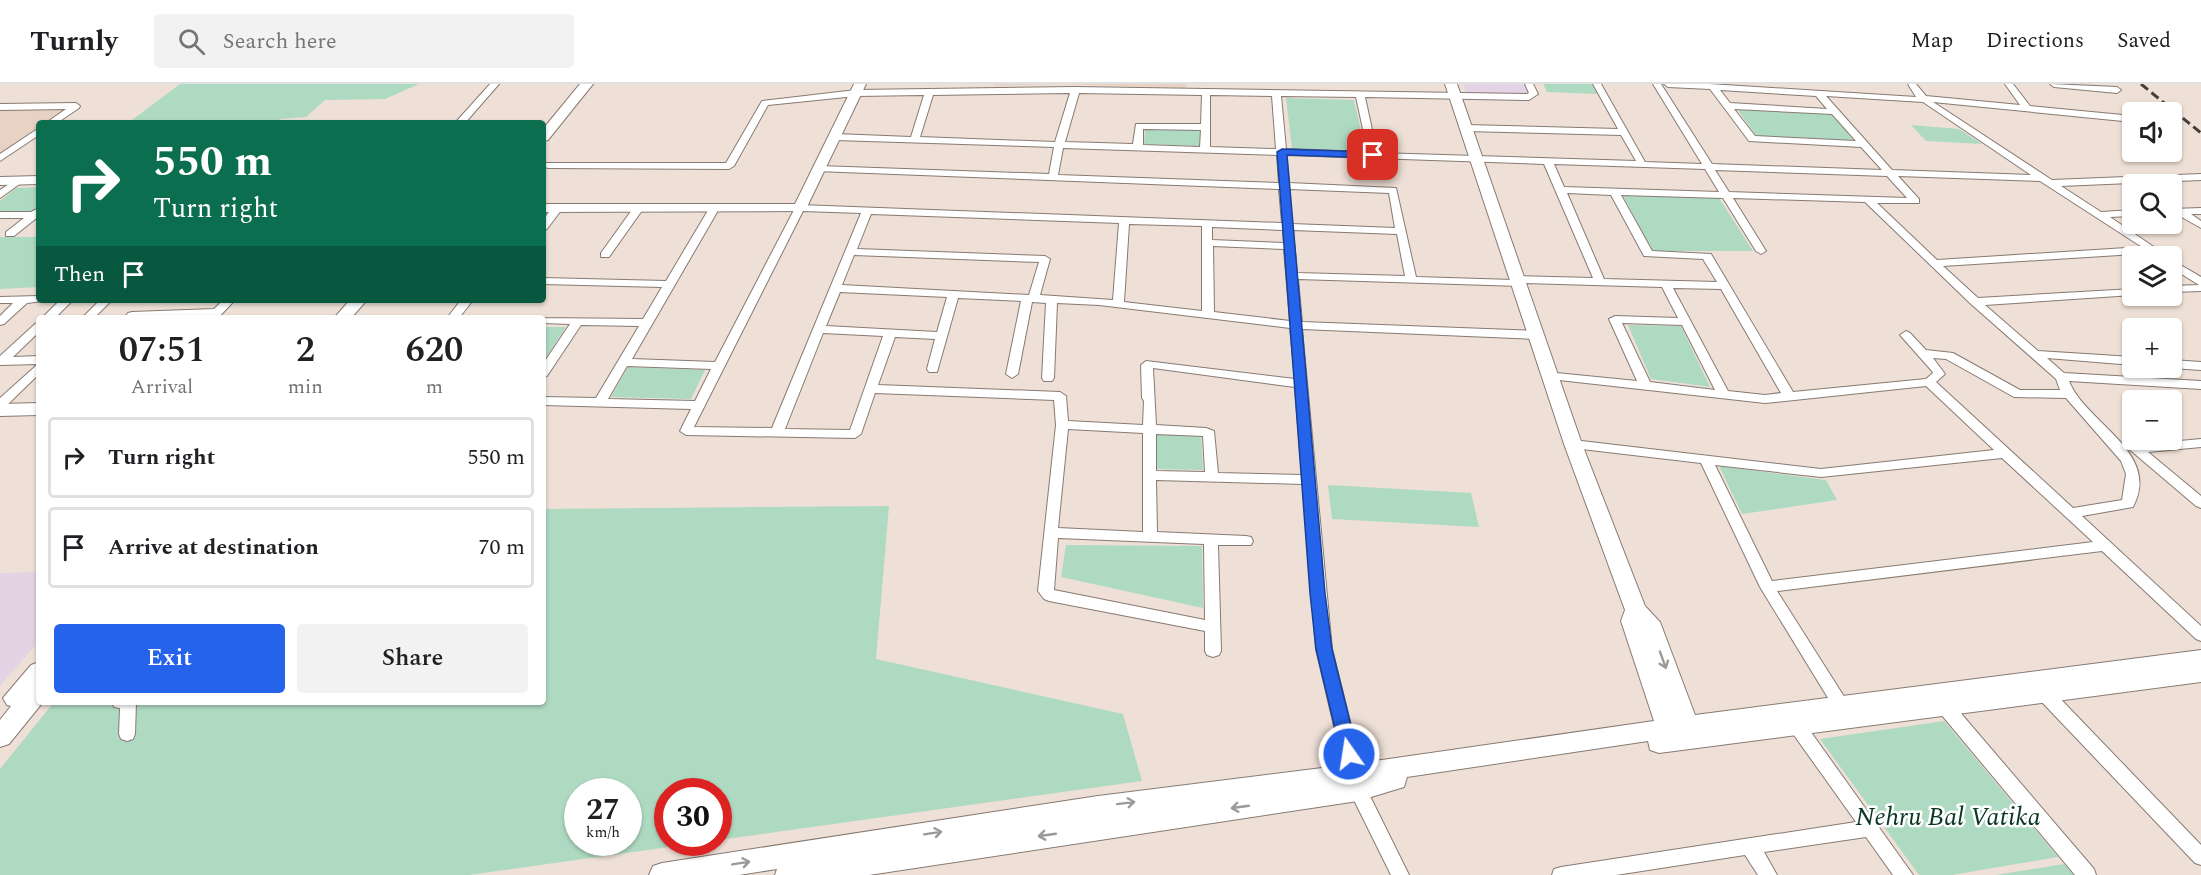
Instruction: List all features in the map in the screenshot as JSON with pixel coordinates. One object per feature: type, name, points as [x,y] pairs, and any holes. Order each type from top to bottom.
[{"type":"main road","points":[[546,133],[587,84]]},
{"type":"main road","points":[[550,208],[800,208],[858,88]]},
{"type":"main road","points":[[1453,90],[1520,281],[1573,444],[1636,610],[1632,621],[1680,734]]},
{"type":"main road","points":[[0,181],[36,180]]},
{"type":"main road","points":[[345,315],[356,303]]},
{"type":"main road","points":[[0,410],[36,409]]},
{"type":"main road","points":[[1680,734],[1797,726],[1939,700],[2201,659]]},
{"type":"main road","points":[[662,875],[777,869],[1402,777],[1680,734],[1842,706],[2044,693],[2201,673]]},
{"type":"main road","points":[[0,716],[36,674]]},
{"type":"main road","points":[[0,736],[36,695]]},
{"type":"street","points":[[463,120],[495,84]]},
{"type":"street","points":[[548,165],[729,166],[765,103],[858,88],[929,92],[1191,88],[1206,92],[1360,94],[1453,90],[1533,97],[1529,84]]},
{"type":"street","points":[[1597,84],[1642,164]]},
{"type":"street","points":[[1657,84],[1761,251]]},
{"type":"street","points":[[1668,84],[1925,99],[2122,118]]},
{"type":"street","points":[[1912,84],[1925,99],[2146,246]]},
{"type":"street","points":[[2009,84],[2026,107]]},
{"type":"street","points":[[2054,84],[2117,90]]},
{"type":"street","points":[[1713,87],[1752,139],[1864,144]]},
{"type":"street","points":[[1053,177],[1059,145],[1075,90]]},
{"type":"street","points":[[915,140],[929,92]]},
{"type":"street","points":[[1205,150],[1206,92]]},
{"type":"street","points":[[1276,93],[1324,649],[1356,783],[1400,875]]},
{"type":"street","points":[[1560,190],[1915,201],[1818,93]]},
{"type":"street","points":[[1360,94],[1373,155]]},
{"type":"street","points":[[0,106],[76,106],[55,120]]},
{"type":"street","points":[[1728,106],[1836,112]]},
{"type":"street","points":[[1138,147],[1139,126],[1206,127]]},
{"type":"street","points":[[1466,128],[1624,132]]},
{"type":"street","points":[[0,158],[36,133]]},
{"type":"street","points":[[835,137],[1707,166],[2046,180],[2201,177]]},
{"type":"street","points":[[1548,161],[1600,282]]},
{"type":"street","points":[[819,169],[1393,190],[1411,280]]},
{"type":"street","points":[[0,195],[18,181]]},
{"type":"street","points":[[1615,192],[1648,254],[1707,256],[1789,396]]},
{"type":"street","points":[[1868,199],[1975,302],[2061,377],[2069,394],[2126,459],[2133,472],[2128,504],[2070,513]]},
{"type":"street","points":[[600,402],[715,207]]},
{"type":"street","points":[[890,333],[855,434],[686,431],[800,208],[1401,231]]},
{"type":"street","points":[[605,255],[638,209]]},
{"type":"street","points":[[777,432],[867,211]]},
{"type":"street","points":[[2182,212],[2201,211]]},
{"type":"street","points":[[0,215],[36,213]]},
{"type":"street","points":[[10,234],[36,214]]},
{"type":"street","points":[[2098,215],[2122,214]]},
{"type":"street","points":[[2182,215],[2201,225]]},
{"type":"street","points":[[1118,305],[1124,220]]},
{"type":"street","points":[[1207,223],[1208,315]]},
{"type":"street","points":[[1207,243],[1289,246]]},
{"type":"street","points":[[850,252],[1045,259],[1030,299],[1012,374]]},
{"type":"street","points":[[1934,263],[2122,252]]},
{"type":"street","points":[[2182,270],[2201,282]]},
{"type":"street","points":[[1292,276],[1724,286]]},
{"type":"street","points":[[546,281],[669,284]]},
{"type":"street","points":[[1666,284],[1724,394]]},
{"type":"street","points":[[836,288],[1118,305],[1296,326],[1537,335]]},
{"type":"street","points":[[2182,289],[2201,288]]},
{"type":"street","points":[[1975,302],[2122,293]]},
{"type":"street","points":[[933,369],[953,295]]},
{"type":"street","points":[[0,322],[24,299]]},
{"type":"street","points":[[0,300],[36,299]]},
{"type":"street","points":[[1048,378],[1052,300]]},
{"type":"street","points":[[51,315],[64,303]]},
{"type":"street","points":[[91,315],[103,303]]},
{"type":"street","points":[[132,315],[215,315],[226,303]]},
{"type":"street","points":[[455,315],[465,303]]},
{"type":"street","points":[[1645,386],[1615,319],[1686,322]]},
{"type":"street","points":[[546,320],[647,323]]},
{"type":"street","points":[[546,369],[578,321]]},
{"type":"street","points":[[1,361],[36,329]]},
{"type":"street","points":[[820,329],[942,336]]},
{"type":"street","points":[[1550,375],[1765,399],[1929,382],[1939,372],[1906,335]]},
{"type":"street","points":[[1923,353],[1949,356],[2018,394],[2069,394]]},
{"type":"street","points":[[2035,354],[2122,360]]},
{"type":"street","points":[[1,361],[36,360]]},
{"type":"street","points":[[624,362],[719,366]]},
{"type":"street","points":[[1149,537],[1148,365],[1301,384]]},
{"type":"street","points":[[2182,365],[2201,366]]},
{"type":"street","points":[[0,405],[36,370]]},
{"type":"street","points":[[2061,377],[2201,385]]},
{"type":"street","points":[[1929,382],[2201,635]]},
{"type":"street","points":[[871,389],[1057,395],[1062,399],[1062,425],[1053,533],[1044,589],[1047,593],[1213,627]]},
{"type":"street","points":[[546,401],[699,405]]},
{"type":"street","points":[[1062,425],[1149,427],[1208,433],[1212,477]]},
{"type":"street","points":[[2201,442],[2136,449],[2201,503]]},
{"type":"street","points":[[1573,444],[1821,473],[2005,453]]},
{"type":"street","points":[[1707,460],[1767,587],[1842,706]]},
{"type":"street","points":[[1149,475],[1309,480]]},
{"type":"street","points":[[1053,533],[1246,541]]},
{"type":"street","points":[[1211,539],[1213,651]]},
{"type":"street","points":[[1767,587],[2105,546]]},
{"type":"street","points":[[2044,693],[2194,842],[2201,857]]},
{"type":"street","points":[[1939,700],[2087,875]]},
{"type":"street","points":[[127,734],[128,705]]},
{"type":"street","points":[[1797,726],[1904,875]]},
{"type":"street","points":[[1561,875],[1647,869],[1750,847],[1871,828]]},
{"type":"street","points":[[1750,847],[1768,875]]},
{"type":"shaded area","points":[[995,84],[1056,84],[995,86]]},
{"type":"shaded area","points":[[1056,84],[1186,84],[1187,88]]},
{"type":"shaded area","points":[[1463,84],[1530,84],[1535,95],[1467,95]]},
{"type":"shaded area","points":[[69,108],[51,120],[36,120],[36,129],[0,153],[0,109]]},
{"type":"shaded area","points":[[36,572],[36,644],[0,686],[0,573]]},
{"type":"green space","points":[[180,84],[419,84],[385,99],[325,100],[306,117],[279,120],[132,120]]},
{"type":"green space","points":[[1543,84],[1593,84],[1599,94],[1547,92]]},
{"type":"green space","points":[[1286,98],[1354,100],[1366,152],[1292,149]]},
{"type":"green space","points":[[1738,110],[1832,114],[1854,141],[1757,137]]},
{"type":"green space","points":[[1911,125],[1959,129],[1982,144],[1926,141]]},
{"type":"green space","points":[[1145,129],[1201,130],[1201,146],[1144,144]]},
{"type":"green space","points":[[36,187],[35,211],[0,211],[0,201],[16,188]]},
{"type":"green space","points":[[1623,195],[1719,198],[1753,251],[1652,251]]},
{"type":"green space","points":[[0,237],[36,237],[36,287],[0,289]]},
{"type":"green space","points":[[1628,325],[1681,326],[1710,387],[1651,379]]},
{"type":"green space","points":[[546,327],[566,327],[546,357]]},
{"type":"green space","points":[[628,367],[705,370],[691,399],[611,397]]},
{"type":"green space","points":[[1157,434],[1201,434],[1203,470],[1157,469]]},
{"type":"green space","points":[[1719,466],[1826,480],[1837,500],[1742,514]]},
{"type":"green space","points":[[1328,485],[1471,493],[1479,527],[1332,519]]},
{"type":"green space","points":[[889,506],[876,659],[1123,714],[1142,781],[732,838],[732,778],[654,778],[654,849],[642,851],[642,778],[564,778],[564,856],[605,856],[469,875],[0,875],[0,769],[52,705],[546,705],[546,509]]},
{"type":"green space","points":[[1066,545],[1202,546],[1203,608],[1061,577]]},
{"type":"green space","name":"Nehru Bal Vatika","points":[[1944,721],[2058,857],[1952,875],[1919,875],[1820,739]]},
{"type":"green space","points":[[2064,864],[2074,875],[1996,875]]},
{"type":"railway","points":[[2141,84],[2201,133]]},
{"type":"route","points":[[1349,754],[1324,649],[1282,152],[1373,155]]}]
